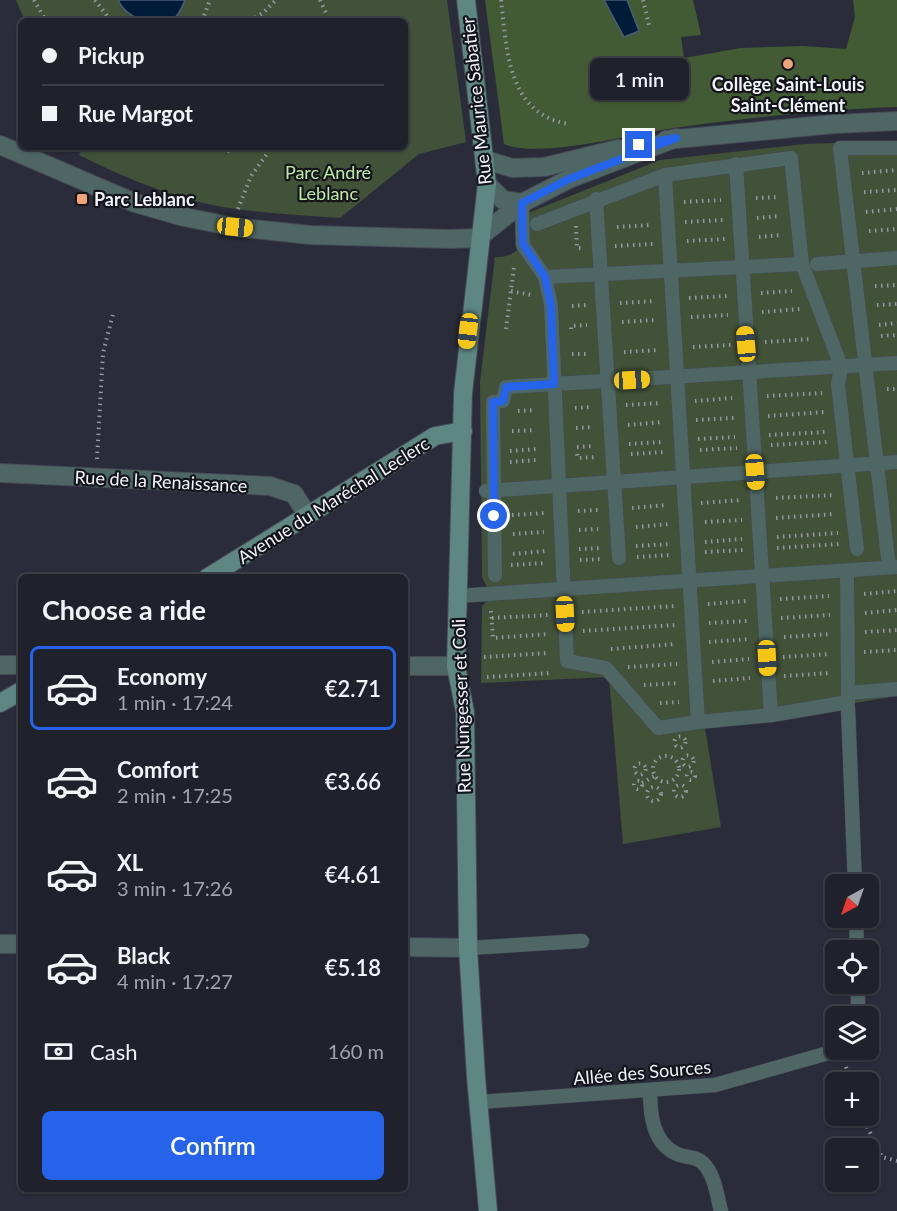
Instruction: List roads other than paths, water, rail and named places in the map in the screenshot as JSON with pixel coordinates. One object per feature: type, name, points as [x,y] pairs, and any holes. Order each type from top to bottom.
[{"type":"street","name":"Rue Maurice Sabatier","points":[[466,0],[486,160],[487,184],[478,238]]},
{"type":"street","points":[[486,160],[512,168],[544,167],[676,138],[835,123],[897,121]]},
{"type":"street","points":[[0,145],[135,203],[235,227],[349,237],[478,238],[522,203],[569,179],[676,138]]},
{"type":"street","points":[[487,184],[503,200],[522,203]]},
{"type":"street","name":"Rue Nungesser et Coli","points":[[478,238],[466,350],[456,666],[465,712],[468,948],[488,1211]]},
{"type":"street","name":"Avenue du Maréchal Leclerc","points":[[214,574],[435,436],[463,431]]},
{"type":"street","name":"Rue de la Renaissance","points":[[0,473],[270,486],[294,494],[308,516]]},
{"type":"street","points":[[0,665],[18,665]]},
{"type":"street","points":[[408,666],[456,666]]},
{"type":"street","points":[[0,704],[18,693]]},
{"type":"street","points":[[0,944],[18,944]]},
{"type":"street","points":[[408,947],[468,948]]},
{"type":"lane","points":[[457,596],[893,567],[877,464],[840,148],[897,148]]},
{"type":"lane","points":[[537,224],[596,199],[665,175],[790,158],[802,264],[842,366],[839,392],[857,549]]},
{"type":"lane","points":[[736,164],[740,267],[771,715]]},
{"type":"lane","points":[[665,175],[699,722]]},
{"type":"lane","points":[[596,199],[619,558]]},
{"type":"lane","points":[[522,203],[523,244],[536,260],[545,277],[551,305],[567,661],[606,668],[658,728],[771,715],[848,702],[847,571]]},
{"type":"lane","points":[[817,264],[897,258]]},
{"type":"lane","points":[[545,277],[802,264]]},
{"type":"lane","points":[[495,574],[490,491],[494,457],[493,402],[503,401],[506,387],[897,363]]},
{"type":"lane","points":[[490,491],[614,480],[897,462]]},
{"type":"lane","points":[[848,693],[897,689]]},
{"type":"lane","points":[[848,708],[855,874]]},
{"type":"lane","points":[[468,948],[582,941]]},
{"type":"lane","name":"Allée des Sources","points":[[479,1102],[715,1085],[825,1054]]},
{"type":"lane","points":[[650,1090],[650,1113],[655,1130],[666,1147],[678,1155],[702,1162],[710,1172],[721,1211]]},
{"type":"water","points":[[118,0],[185,0],[174,18],[137,18]]},
{"type":"water","points":[[604,0],[627,0],[639,31],[624,37]]},
{"type":"place","name":"Collège Saint-Louis Saint-Clément","points":[[788,64]]},
{"type":"place","name":"Parc Leblanc","points":[[82,199]]},
{"type":"park label","name":"Parc André Leblanc","points":[[328,182]]}]
